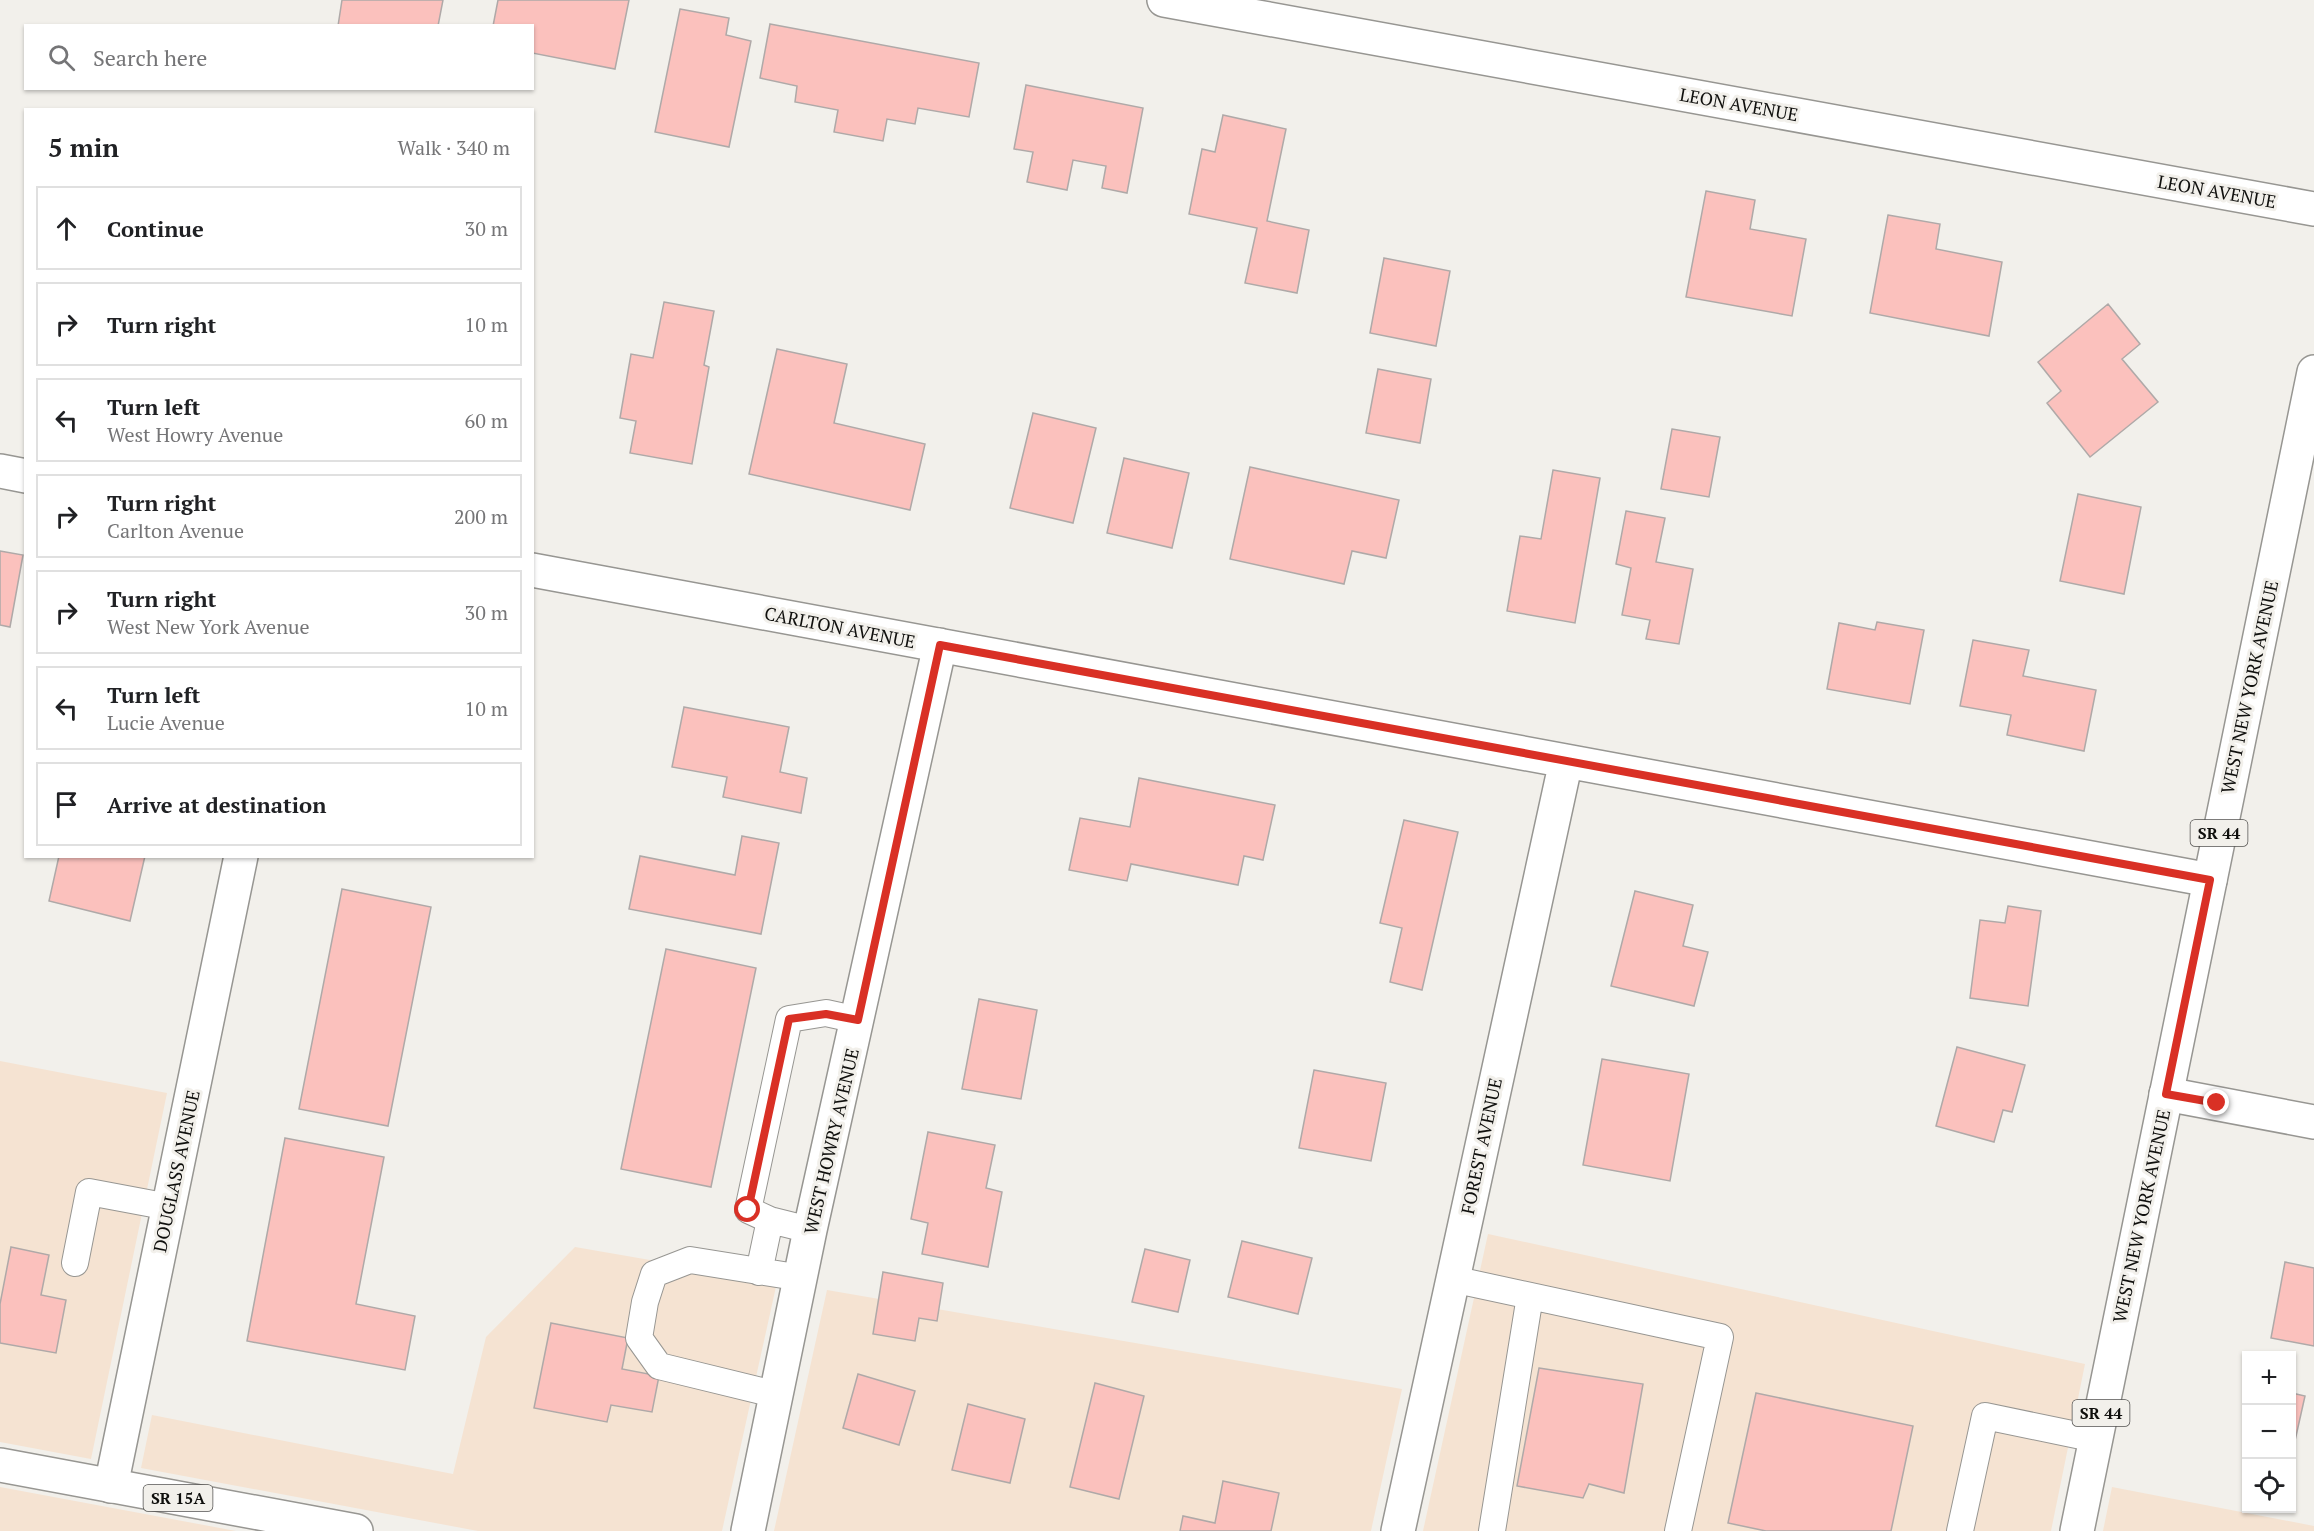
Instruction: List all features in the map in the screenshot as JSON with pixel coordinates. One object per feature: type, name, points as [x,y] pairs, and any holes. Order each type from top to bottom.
[{"type":"main road","name":"LEON AVENUE","points":[[1164,0],[2314,209]]},
{"type":"main road","name":"WEST NEW YORK AVENUE","points":[[2077,1531],[2314,372]]},
{"type":"main road","points":[[0,471],[24,476]]},
{"type":"main road","name":"CARLTON AVENUE","points":[[534,570],[2210,880]]},
{"type":"main road","name":"WEST HOWRY AVENUE","points":[[748,1531],[778,1395],[810,1230],[940,645]]},
{"type":"main road","name":"FOREST AVENUE","points":[[1398,1531],[1566,761]]},
{"type":"main road","name":"DOUGLASS AVENUE","points":[[111,1486],[241,858]]},
{"type":"main road","points":[[2166,1094],[2314,1122]]},
{"type":"main road","name":"SR 15A","points":[[0,1465],[356,1531]]},
{"type":"lane","points":[[810,1230],[770,1220],[748,1210],[789,1019],[826,1014],[858,1020]]},
{"type":"lane","points":[[75,1263],[89,1192],[169,1207]]},
{"type":"lane","points":[[759,1272],[770,1220]]},
{"type":"lane","points":[[778,1395],[659,1366],[639,1338],[645,1302],[654,1274],[690,1260],[802,1278]]},
{"type":"lane","points":[[1452,1279],[1720,1337],[1678,1531]]},
{"type":"lane","points":[[1492,1531],[1530,1296]]},
{"type":"lane","points":[[1960,1531],[1985,1416],[2096,1439]]},
{"type":"shaded area","points":[[0,1061],[167,1093],[91,1459],[0,1442]]},
{"type":"shaded area","points":[[1488,1234],[2085,1364],[2051,1531],[1423,1531]]},
{"type":"shaded area","points":[[575,1247],[777,1282],[722,1531],[478,1531],[141,1468],[152,1415],[453,1474],[486,1337]]},
{"type":"shaded area","points":[[827,1290],[1402,1389],[1371,1531],[774,1531]]},
{"type":"shaded area","points":[[0,1487],[236,1531],[0,1531]]},
{"type":"shaded area","points":[[2112,1487],[2314,1526],[2314,1531],[2103,1531]]},
{"type":"building","points":[[342,0],[443,0],[438,24],[338,24]]},
{"type":"building","points":[[498,0],[629,0],[615,69],[534,53],[534,24],[493,24]]},
{"type":"building","points":[[680,9],[729,18],[726,35],[751,41],[729,147],[655,132]]},
{"type":"building","points":[[770,24],[979,63],[969,117],[918,108],[915,124],[887,119],[883,141],[834,132],[838,110],[795,102],[797,86],[760,78]]},
{"type":"building","points":[[1026,85],[1143,108],[1127,193],[1102,188],[1106,166],[1073,160],[1067,190],[1027,182],[1033,152],[1014,149]]},
{"type":"building","points":[[1223,115],[1286,129],[1267,221],[1309,230],[1297,293],[1245,283],[1257,228],[1189,214],[1202,149],[1215,152]]},
{"type":"building","points":[[1706,191],[1755,200],[1750,229],[1806,239],[1792,316],[1686,297]]},
{"type":"building","points":[[1888,215],[1940,224],[1936,249],[2002,262],[1989,336],[1870,313]]},
{"type":"building","points":[[1384,258],[1450,271],[1436,346],[1370,333]]},
{"type":"building","points":[[664,302],[714,311],[704,365],[709,367],[692,464],[630,453],[636,421],[620,418],[631,354],[653,358]]},
{"type":"building","points":[[2108,304],[2140,344],[2122,359],[2158,402],[2090,457],[2047,403],[2061,391],[2038,362]]},
{"type":"building","points":[[777,349],[847,364],[834,423],[925,444],[910,510],[749,474]]},
{"type":"building","points":[[1378,369],[1431,379],[1420,443],[1366,433]]},
{"type":"building","points":[[1033,413],[1096,428],[1073,523],[1010,508]]},
{"type":"building","points":[[1672,429],[1720,437],[1709,497],[1661,489]]},
{"type":"building","points":[[1124,458],[1189,473],[1172,548],[1107,533]]},
{"type":"building","points":[[1250,467],[1399,500],[1386,558],[1352,551],[1344,584],[1230,559]]},
{"type":"building","points":[[1553,470],[1600,478],[1575,623],[1507,611],[1520,536],[1541,539]]},
{"type":"building","points":[[2078,494],[2141,507],[2124,594],[2060,581]]},
{"type":"building","points":[[1626,511],[1665,518],[1656,562],[1693,569],[1679,644],[1646,639],[1650,620],[1622,615],[1631,568],[1616,564]]},
{"type":"building","points":[[0,551],[23,555],[10,627],[0,625]]},
{"type":"building","points":[[1877,622],[1924,630],[1910,704],[1827,689],[1839,623],[1875,630]]},
{"type":"building","points":[[1973,640],[2029,650],[2023,676],[2096,690],[2084,751],[2007,735],[2011,715],[1960,706]]},
{"type":"building","points":[[684,707],[789,727],[780,772],[807,778],[801,813],[723,797],[727,777],[672,767]]},
{"type":"building","points":[[1139,778],[1275,805],[1263,860],[1244,856],[1238,885],[1131,864],[1127,881],[1069,870],[1080,818],[1130,827]]},
{"type":"building","points":[[1404,820],[1458,832],[1422,990],[1390,982],[1402,928],[1380,923]]},
{"type":"building","points":[[742,836],[779,843],[761,934],[629,909],[640,856],[735,875]]},
{"type":"building","points":[[59,858],[145,858],[130,921],[49,901]]},
{"type":"building","points":[[342,889],[431,907],[388,1126],[299,1109]]},
{"type":"building","points":[[1635,891],[1693,905],[1683,946],[1708,952],[1694,1006],[1611,986]]},
{"type":"building","points":[[2008,906],[2041,911],[2028,1006],[1970,998],[1980,920],[2005,923]]},
{"type":"building","points":[[666,949],[756,968],[711,1187],[621,1169]]},
{"type":"building","points":[[979,999],[1037,1010],[1021,1099],[962,1089]]},
{"type":"building","points":[[1957,1047],[2025,1065],[2012,1112],[2003,1110],[1994,1142],[1936,1126]]},
{"type":"building","points":[[1602,1059],[1689,1074],[1670,1181],[1583,1165]]},
{"type":"building","points":[[1314,1070],[1386,1083],[1371,1161],[1299,1148]]},
{"type":"building","points":[[928,1132],[995,1145],[986,1188],[1002,1192],[988,1267],[922,1254],[928,1223],[911,1219]]},
{"type":"building","points":[[285,1138],[384,1157],[356,1304],[415,1316],[405,1370],[247,1341]]},
{"type":"building","points":[[1242,1241],[1312,1258],[1298,1314],[1228,1297]]},
{"type":"building","points":[[11,1247],[49,1255],[41,1295],[66,1300],[56,1353],[0,1343],[0,1304]]},
{"type":"building","points":[[1145,1249],[1190,1260],[1178,1312],[1132,1302]]},
{"type":"building","points":[[2285,1262],[2314,1268],[2314,1346],[2271,1338]]},
{"type":"building","points":[[883,1272],[943,1283],[937,1321],[919,1318],[915,1341],[873,1334]]},
{"type":"building","points":[[551,1323],[628,1338],[622,1369],[659,1376],[652,1412],[611,1405],[607,1422],[534,1408]]},
{"type":"building","points":[[1539,1368],[1643,1384],[1624,1493],[1589,1484],[1583,1498],[1517,1486]]},
{"type":"building","points":[[858,1374],[915,1391],[899,1445],[843,1428]]},
{"type":"building","points":[[1095,1383],[1144,1396],[1119,1499],[1070,1487]]},
{"type":"building","points":[[1756,1393],[1913,1426],[1891,1531],[1766,1531],[1728,1523]]},
{"type":"building","points":[[2296,1394],[2305,1396],[2296,1436]]},
{"type":"building","points":[[968,1404],[1025,1419],[1010,1483],[952,1470]]},
{"type":"building","points":[[1223,1481],[1279,1493],[1271,1531],[1180,1531],[1183,1516],[1215,1523]]},
{"type":"route","points":[[748,1210],[789,1019],[826,1014],[858,1020],[940,645],[2210,880],[2166,1094],[2217,1103]]}]
